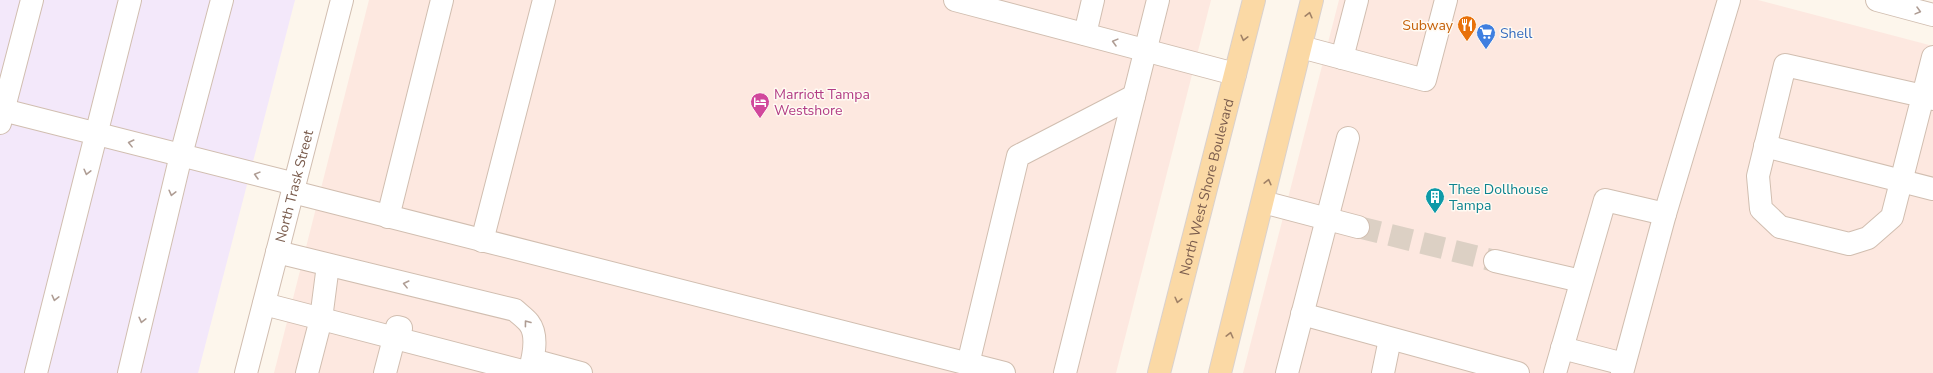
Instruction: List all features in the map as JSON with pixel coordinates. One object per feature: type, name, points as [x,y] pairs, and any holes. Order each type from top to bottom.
[{"type":"main road","name":"North West Shore Boulevard","points":[[1159,373],[1254,0]]},
{"type":"main road","points":[[1220,373],[1312,0]]},
{"type":"street","points":[[32,0],[2,117],[96,134],[182,156],[388,216],[482,241],[1004,373]]},
{"type":"street","points":[[36,373],[130,0]]},
{"type":"street","points":[[129,373],[222,0]]},
{"type":"street","name":"North Trask Street","points":[[246,373],[342,0]]},
{"type":"street","points":[[388,216],[442,0]]},
{"type":"street","points":[[482,241],[544,0]]},
{"type":"street","points":[[955,0],[1235,74]]},
{"type":"street","points":[[1084,34],[1093,0]]},
{"type":"street","points":[[1065,373],[1158,0]]},
{"type":"street","points":[[1342,58],[1357,0]]},
{"type":"street","points":[[1301,47],[1425,80],[1446,0]]},
{"type":"street","points":[[1562,348],[1623,368],[1665,214],[1729,0]]},
{"type":"street","points":[[1877,0],[1933,15]]},
{"type":"street","points":[[1928,98],[1785,65],[1758,176],[1761,209],[1780,227],[1850,244],[1868,238],[1892,217],[1901,181],[1928,98],[1933,57]]},
{"type":"street","points":[[968,364],[1018,156],[1134,96]]},
{"type":"street","points":[[1287,373],[1348,138]]},
{"type":"street","points":[[1765,146],[1933,189]]},
{"type":"street","points":[[1555,373],[1605,200],[1665,214]]},
{"type":"street","points":[[1262,202],[1358,227]]},
{"type":"street","points":[[277,252],[515,310],[530,324],[534,338],[531,369]]},
{"type":"street","points":[[1495,261],[1581,281]]},
{"type":"street","points":[[307,373],[321,319],[328,265]]},
{"type":"street","points":[[264,304],[531,369],[581,373]]},
{"type":"street","points":[[1302,314],[1390,339],[1475,367],[1518,373]]},
{"type":"street","points":[[385,373],[397,327],[470,346],[463,373]]},
{"type":"street","points":[[1383,373],[1390,339]]},
{"type":"shaded area","points":[[0,0],[295,0],[198,373],[0,373]]},
{"type":"shaded area","name":"Marriott Tampa Westshore","points":[[369,0],[1211,0],[1116,373],[274,373]]},
{"type":"shaded area","points":[[1339,0],[1758,0],[1933,46],[1933,373],[1243,373]]},
{"type":"tunnel","points":[[1358,227],[1495,261]]},
{"type":"place","name":"Subway","points":[[1467,42]]},
{"type":"place","name":"Shell","points":[[1486,50]]},
{"type":"place","name":"Marriott Tampa Westshore","points":[[760,119]]},
{"type":"place","name":"Thee Dollhouse Tampa","points":[[1435,214]]}]
